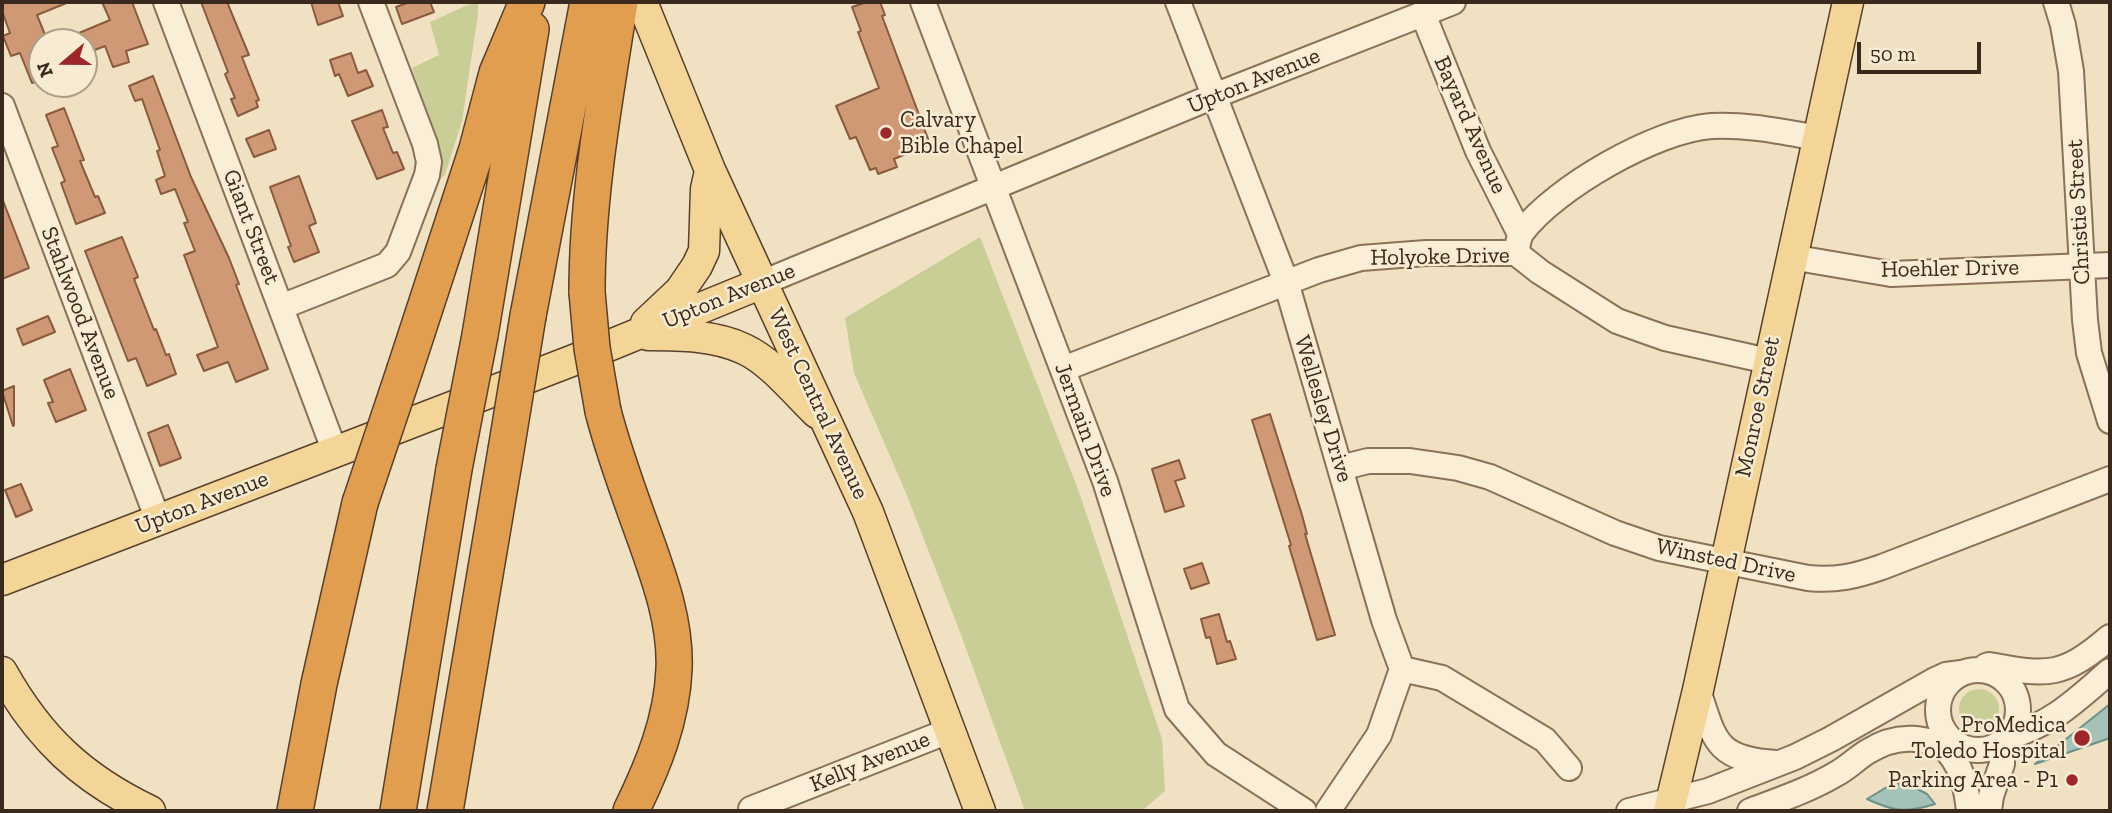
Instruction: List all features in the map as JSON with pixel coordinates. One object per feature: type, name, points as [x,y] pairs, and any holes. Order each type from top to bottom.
[{"type":"highway","points":[[295,811],[318,684],[360,503],[477,149],[498,73],[527,2]]},
{"type":"highway","points":[[398,811],[535,2]]},
{"type":"highway","points":[[620,2],[591,206],[587,292],[592,348],[603,411],[621,473],[669,611],[674,666],[671,701],[664,730],[651,769],[631,811]]},
{"type":"highway","points":[[445,811],[528,316],[586,14]]},
{"type":"main road","name":"West Central Avenue","points":[[642,2],[710,170],[868,512],[980,811]]},
{"type":"main road","name":"Monroe Street","points":[[1670,806],[1698,690],[1724,560],[1848,2]]},
{"type":"main road","points":[[633,335],[680,291],[704,251],[706,189],[710,170]]},
{"type":"main road","name":"Upton Avenue","points":[[2,580],[762,283]]},
{"type":"main road","points":[[633,335],[682,335],[743,348],[763,361],[828,424]]},
{"type":"main road","points":[[2,672],[15,696],[48,739],[107,789],[150,811]]},
{"type":"street","name":"Giant Street","points":[[166,2],[335,452]]},
{"type":"street","points":[[281,307],[387,265],[398,252],[427,174],[429,162],[425,144],[372,2]]},
{"type":"street","name":"Jermain Drive","points":[[923,2],[1104,481],[1177,709],[1216,754],[1304,811]]},
{"type":"street","name":"Wellesley Drive","points":[[1178,2],[1286,282],[1384,620],[1402,669]]},
{"type":"street","name":"Upton Avenue","points":[[762,283],[1213,96],[1453,2]]},
{"type":"street","name":"Christie Street","points":[[2056,2],[2071,71],[2081,266],[2089,353],[2110,421]]},
{"type":"street","name":"Bayard Avenue","points":[[1423,14],[1518,244]]},
{"type":"street","name":"Stahlwood Avenue","points":[[2,106],[158,520]]},
{"type":"street","points":[[1518,244],[1541,212],[1612,161],[1682,131],[1711,126],[1751,127],[1818,138]]},
{"type":"street","name":"Holyoke Drive","points":[[1063,369],[1286,282],[1361,258],[1518,244],[1539,272],[1617,321],[1665,338],[1768,361]]},
{"type":"street","name":"Hoehler Drive","points":[[1791,257],[1891,274],[2110,265]]},
{"type":"street","name":"Winsted Drive","points":[[1340,468],[1368,461],[1410,461],[1458,468],[1490,477],[1615,533],[1659,548],[1830,581],[1848,578],[2110,480]]},
{"type":"street","points":[[1629,811],[1670,806],[1780,763],[1831,739],[1946,675],[1989,664],[2039,671],[2063,668],[2086,657],[2110,637]]},
{"type":"street","points":[[1328,811],[1379,735],[1402,669],[1442,678],[1545,740],[1569,768]]},
{"type":"street","points":[[1750,811],[1824,781],[1866,753],[1890,741],[1916,738],[1963,752],[1987,749],[2036,728],[2060,714],[2110,670]]},
{"type":"street","points":[[1971,750],[1950,739],[1941,726],[1938,711],[1944,688],[1970,671],[2001,677],[2015,694],[2018,717],[2005,740],[2002,764],[1989,811]]},
{"type":"street","points":[[1698,690],[1709,725],[1722,748],[1732,755],[1753,761],[1780,763]]},
{"type":"street","name":"Kelly Avenue","points":[[751,809],[951,730]]},
{"type":"street","points":[[1941,744],[1963,773],[1969,811]]},
{"type":"green space","points":[[470,2],[478,2],[478,14],[462,121],[445,175],[439,179],[442,158],[412,68],[439,55],[430,22]]},
{"type":"green space","points":[[980,237],[1079,492],[1162,739],[1165,791],[1142,811],[1025,811],[906,493],[854,373],[845,318]]},
{"type":"green space","points":[[1979,689],[1993,695],[1999,709],[1993,723],[1979,729],[1965,723],[1959,709],[1965,695]]},
{"type":"water","points":[[2110,704],[2110,738],[2035,764],[2041,759]]},
{"type":"water","points":[[1904,782],[1927,794],[1935,804],[1901,810],[1867,799],[1887,787]]},
{"type":"building","points":[[2,2],[69,2],[37,15],[42,28],[28,28],[28,73],[20,53],[11,56],[3,36],[10,33],[2,11]]},
{"type":"building","points":[[102,2],[132,2],[148,44],[126,51],[129,62],[113,67],[105,46],[98,49],[98,28],[91,28],[110,20]]},
{"type":"building","points":[[201,2],[227,2],[249,55],[242,57],[259,100],[256,101],[258,107],[238,116],[231,99],[235,98],[225,74],[228,72]]},
{"type":"building","points":[[311,2],[338,2],[343,16],[318,25]]},
{"type":"building","points":[[410,2],[430,2],[434,12],[402,24],[396,7]]},
{"type":"building","points":[[867,2],[880,2],[885,15],[882,16],[930,144],[894,159],[897,167],[878,174],[876,168],[870,170],[856,137],[850,139],[836,106],[879,88],[858,32],[861,31],[852,7]]},
{"type":"building","points":[[351,53],[358,73],[366,70],[373,86],[348,96],[339,74],[335,76],[330,60]]},
{"type":"building","points":[[153,76],[191,177],[229,258],[239,284],[236,285],[268,369],[236,382],[228,362],[204,371],[197,355],[218,347],[184,255],[195,251],[184,223],[188,222],[175,189],[161,194],[156,180],[165,176],[157,151],[160,150],[142,99],[135,101],[129,86]]},
{"type":"building","points":[[64,108],[84,160],[80,161],[105,213],[76,224],[61,183],[65,181],[52,148],[58,146],[46,115]]},
{"type":"building","points":[[382,110],[388,127],[383,128],[393,153],[397,152],[404,169],[377,179],[352,121]]},
{"type":"building","points":[[269,130],[276,149],[254,157],[246,139]]},
{"type":"building","points":[[299,176],[316,223],[309,226],[319,252],[294,262],[270,187]]},
{"type":"building","points":[[2,198],[29,268],[2,279]]},
{"type":"building","points":[[122,237],[138,277],[134,279],[154,330],[156,329],[166,355],[169,354],[176,374],[147,386],[136,358],[128,361],[85,251]]},
{"type":"building","points":[[48,316],[55,332],[23,345],[17,329]]},
{"type":"building","points":[[70,369],[86,410],[56,422],[48,403],[53,402],[44,380]]},
{"type":"building","points":[[14,386],[14,425],[13,426],[2,391]]},
{"type":"building","points":[[1270,414],[1302,515],[1305,534],[1335,635],[1317,640],[1252,420]]},
{"type":"building","points":[[168,425],[181,458],[160,466],[148,433]]},
{"type":"building","points":[[1179,460],[1185,478],[1175,481],[1184,506],[1165,512],[1152,469]]},
{"type":"building","points":[[21,484],[32,510],[16,517],[5,490]]},
{"type":"building","points":[[1202,563],[1209,583],[1191,589],[1184,569]]},
{"type":"building","points":[[1219,614],[1227,642],[1230,641],[1236,659],[1217,664],[1210,637],[1206,638],[1201,619]]},
{"type":"place","name":"Calvary Bible Chapel","points":[[886,133]]},
{"type":"place","name":"ProMedica Toledo Hospital","points":[[2082,738]]},
{"type":"place","name":"Parking Area - P1","points":[[2072,780]]}]
